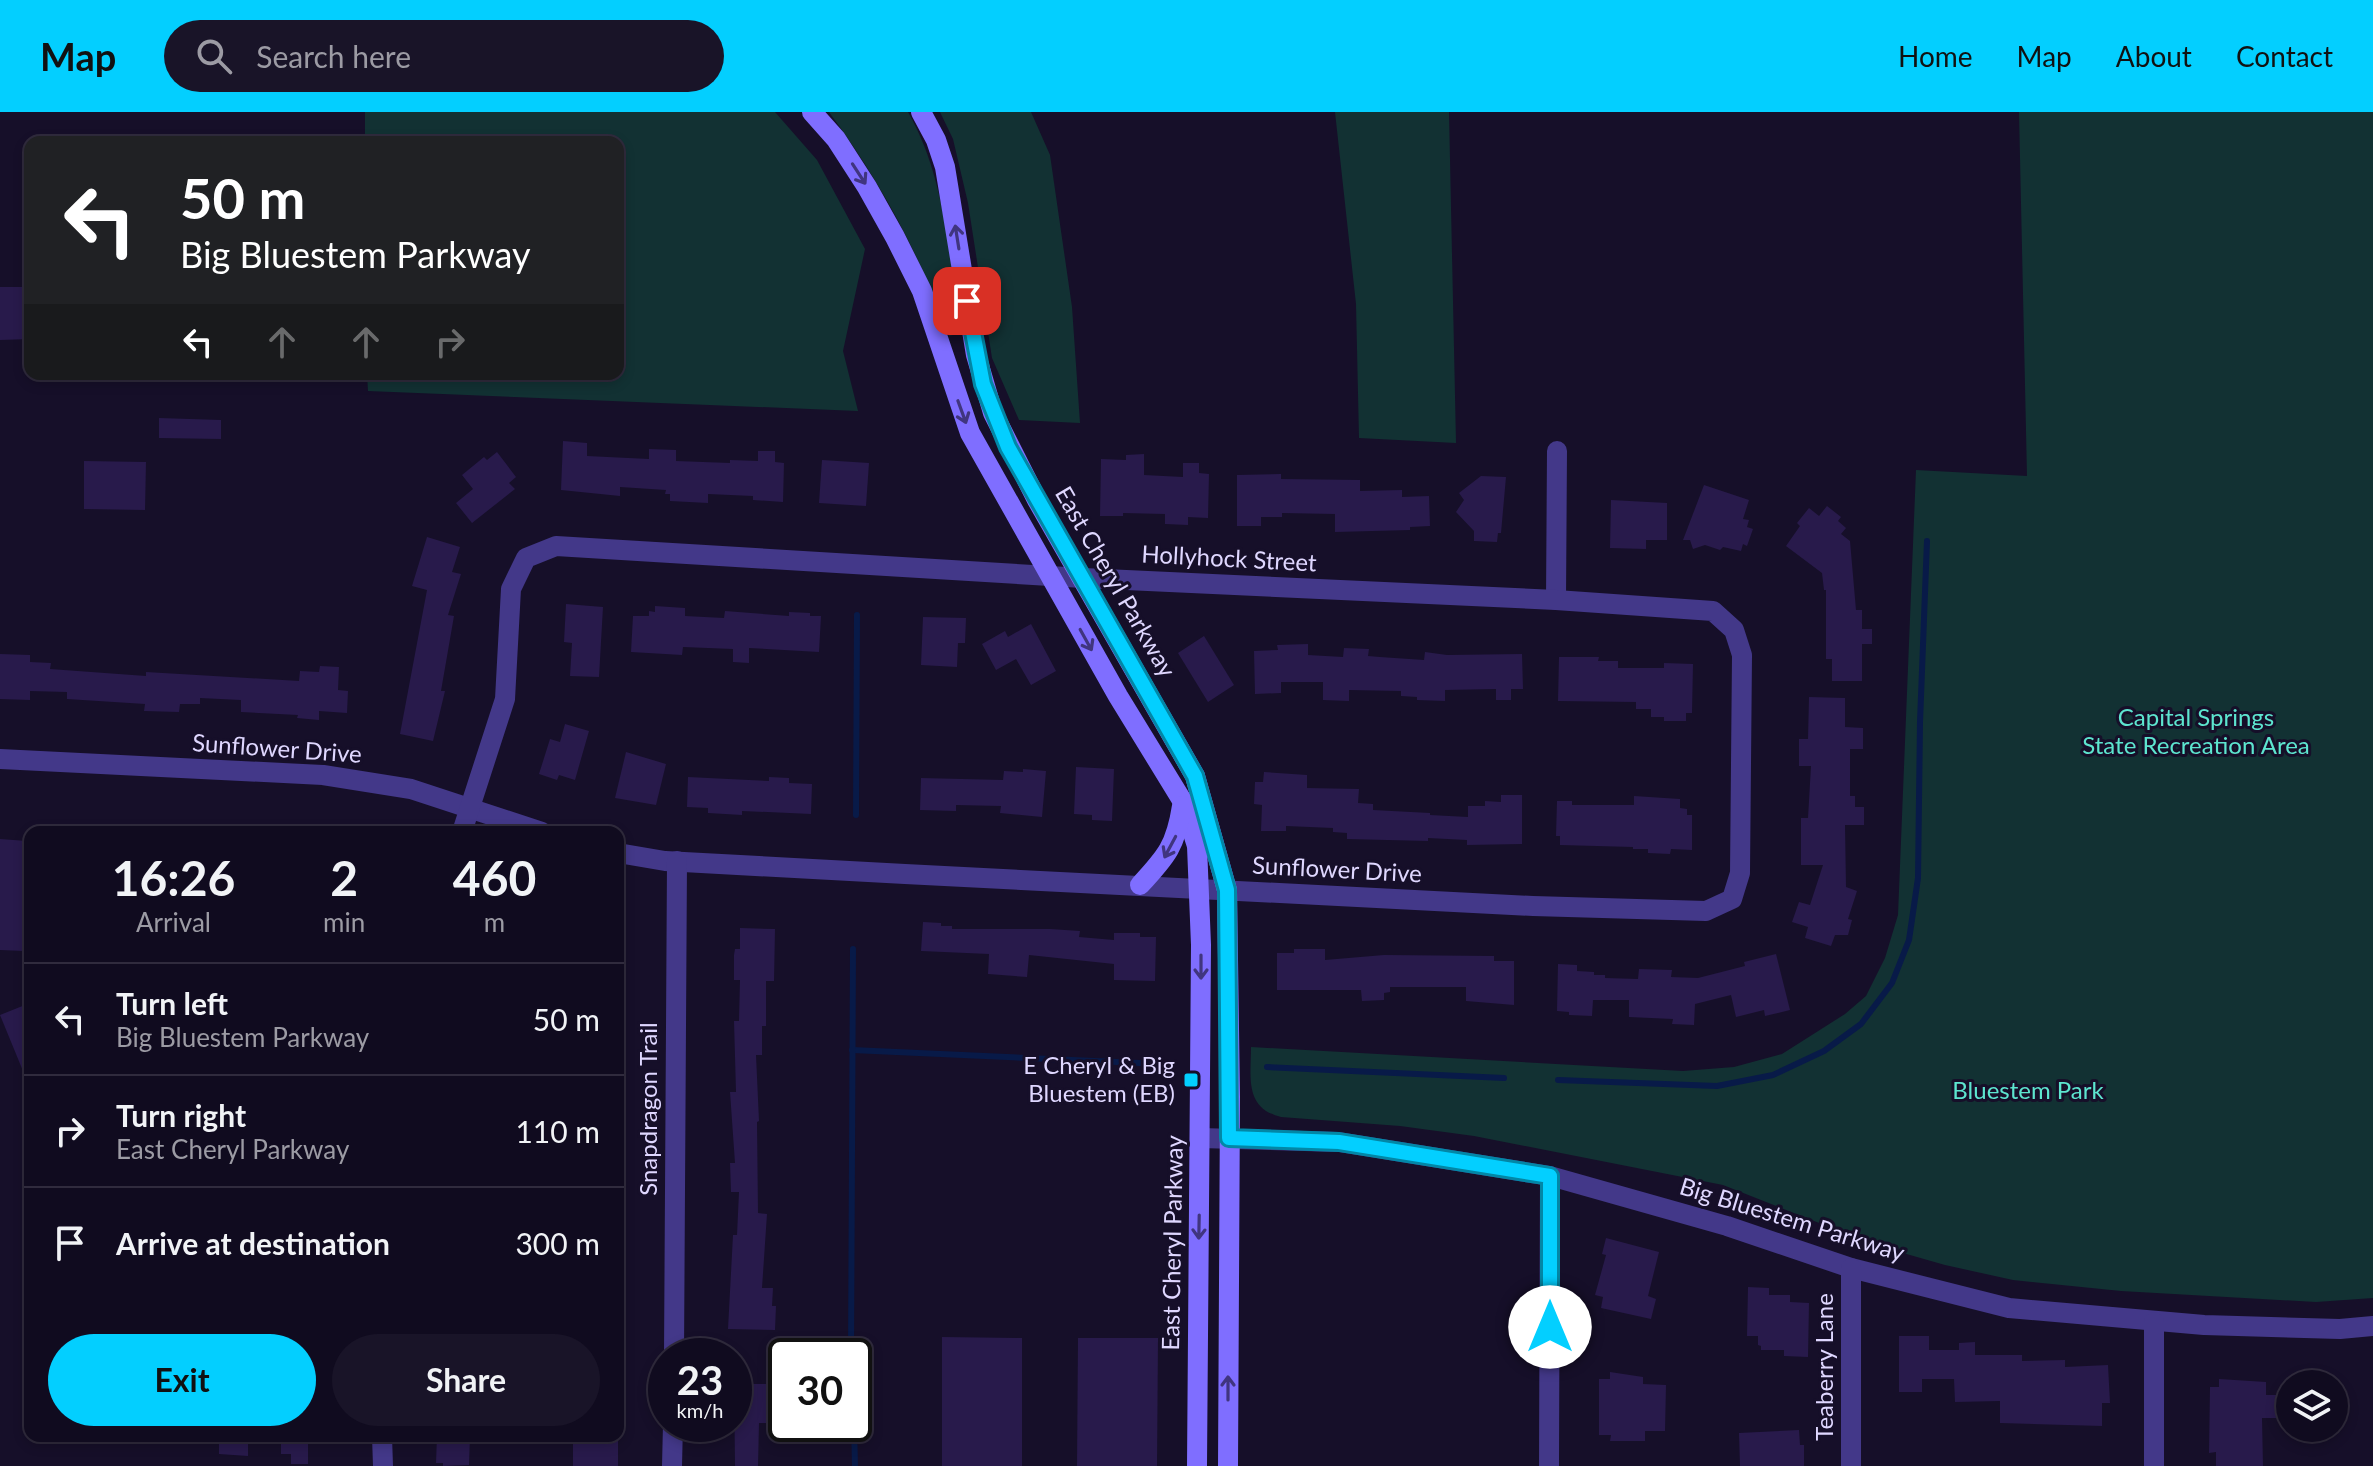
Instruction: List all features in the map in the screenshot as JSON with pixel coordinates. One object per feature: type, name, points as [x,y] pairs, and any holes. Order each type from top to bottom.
[{"type":"street","name":"East Cheryl Parkway","points":[[812,112],[836,139],[895,237],[922,291],[970,433],[1118,696],[1183,802],[1197,846],[1200,889],[1197,1466]]},
{"type":"street","name":"East Cheryl Parkway","points":[[921,112],[936,140],[945,167],[976,355],[993,413],[1022,474],[1195,776],[1227,890],[1228,1466]]},
{"type":"street","points":[[1556,600],[1557,451]]},
{"type":"street","name":"Hollyhock Street","points":[[470,807],[505,699],[511,589],[526,558],[556,546],[1713,611],[1734,630]]},
{"type":"street","name":"Sunflower Drive","points":[[624,854],[677,861],[1200,889],[1533,906],[1706,911],[1732,899],[1740,873],[1742,655],[1734,630]]},
{"type":"street","name":"Sunflower Drive","points":[[0,759],[323,775],[411,789],[525,826]]},
{"type":"street","points":[[1140,885],[1167,855],[1178,831],[1183,802]]},
{"type":"street","points":[[464,826],[470,807]]},
{"type":"street","name":"Snapdragon Trail","points":[[674,1338],[677,861]]},
{"type":"street","name":"Big Bluestem Parkway","points":[[1200,1138],[1339,1142],[1550,1176],[1727,1226],[1851,1268],[2009,1308],[2154,1322],[2340,1329],[2373,1326]]},
{"type":"street","points":[[1549,1466],[1550,1176]]},
{"type":"street","name":"Teaberry Lane","points":[[1851,1268],[1851,1466]]},
{"type":"street","points":[[2154,1322],[2154,1466]]},
{"type":"street","points":[[382,1442],[383,1466]]},
{"type":"street","points":[[672,1466],[673,1442]]},
{"type":"green space","points":[[365,112],[775,112],[817,160],[865,249],[843,351],[858,411],[368,391],[367,380],[624,380],[624,136],[365,136]]},
{"type":"green space","points":[[829,112],[908,112],[921,137],[938,191],[961,333],[949,336],[898,220]]},
{"type":"green space","points":[[940,112],[1031,112],[1050,155],[1072,307],[1080,423],[1019,420],[992,358],[968,203],[953,139]]},
{"type":"green space","points":[[1335,112],[1449,112],[1456,443],[1359,438],[1356,304]]},
{"type":"green space","points":[[2019,112],[2373,112],[2373,1298],[2316,1302],[2121,1291],[2013,1280],[1875,1245],[1723,1185],[1474,1136],[1400,1126],[1281,1117],[1269,1113],[1255,1099],[1252,1090],[1251,1047],[1683,1071],[1734,1067],[1782,1054],[1845,1014],[1866,996],[1885,958],[1898,915],[1916,470],[2027,476]]},
{"type":"building","points":[[0,287],[24,287],[24,339],[0,340]]},
{"type":"building","points":[[159,418],[221,420],[221,439],[159,438]]},
{"type":"building","points":[[563,441],[587,443],[587,456],[649,459],[649,449],[676,450],[676,461],[758,461],[758,451],[775,451],[775,462],[784,463],[783,502],[753,500],[753,496],[708,494],[708,503],[670,501],[666,490],[620,487],[620,496],[561,490]]},
{"type":"building","points":[[497,452],[516,477],[509,483],[515,489],[472,523],[456,503],[473,489],[462,475],[484,457],[487,460]]},
{"type":"building","points":[[1144,454],[1144,475],[1183,477],[1183,463],[1199,463],[1199,473],[1209,474],[1208,518],[1188,517],[1188,525],[1165,524],[1165,514],[1100,516],[1101,459],[1126,460],[1126,455]]},
{"type":"building","points":[[822,460],[869,463],[866,506],[819,503]]},
{"type":"building","points":[[84,461],[146,462],[145,510],[84,509]]},
{"type":"building","points":[[1281,474],[1281,479],[1360,480],[1360,491],[1402,490],[1402,497],[1429,496],[1430,526],[1410,527],[1410,530],[1335,532],[1335,514],[1282,513],[1282,517],[1261,517],[1261,526],[1237,526],[1237,475]]},
{"type":"building","points":[[1481,476],[1506,477],[1501,533],[1498,533],[1497,542],[1474,541],[1474,531],[1456,512],[1464,500],[1459,493]]},
{"type":"building","points":[[1704,485],[1749,500],[1743,519],[1749,520],[1747,527],[1753,529],[1747,546],[1743,544],[1741,551],[1723,547],[1720,550],[1705,545],[1693,549],[1690,540],[1683,540]]},
{"type":"building","points":[[1611,500],[1667,503],[1667,540],[1646,540],[1646,549],[1610,548]]},
{"type":"building","points":[[1827,506],[1841,517],[1838,521],[1846,528],[1841,534],[1850,541],[1856,610],[1862,610],[1862,629],[1872,629],[1872,644],[1862,644],[1862,681],[1832,681],[1832,659],[1826,659],[1826,590],[1822,573],[1786,546],[1800,526],[1797,523],[1809,508],[1819,516]]},
{"type":"building","points":[[427,537],[460,547],[452,572],[461,574],[448,615],[454,616],[441,691],[445,691],[433,741],[400,734],[427,590],[412,586]]},
{"type":"building","points":[[566,604],[603,607],[599,677],[570,676],[572,643],[564,642]]},
{"type":"building","points":[[655,606],[685,608],[685,616],[724,618],[725,611],[789,616],[789,612],[810,613],[810,616],[821,616],[819,652],[749,648],[749,663],[733,662],[733,649],[683,647],[682,655],[631,652],[633,616],[649,616],[649,611],[655,612]]},
{"type":"building","points":[[923,617],[966,618],[965,643],[958,643],[957,667],[921,665]]},
{"type":"building","points":[[1031,624],[1056,671],[1031,685],[1016,659],[996,670],[982,644],[1005,631],[1008,637]]},
{"type":"building","points":[[1204,636],[1234,685],[1208,702],[1178,653]]},
{"type":"building","points":[[1308,644],[1308,655],[1343,657],[1344,648],[1369,649],[1368,656],[1424,660],[1425,652],[1447,655],[1522,654],[1523,689],[1511,689],[1511,700],[1496,700],[1496,689],[1445,690],[1445,701],[1417,700],[1417,697],[1401,696],[1401,691],[1349,690],[1349,701],[1323,700],[1323,682],[1281,682],[1281,693],[1255,694],[1254,651],[1278,650],[1277,645]]},
{"type":"building","points":[[0,654],[30,655],[30,662],[51,663],[50,669],[146,676],[146,672],[299,681],[300,671],[319,672],[320,666],[339,667],[338,690],[348,691],[347,713],[319,711],[319,720],[297,718],[298,715],[241,712],[241,700],[200,698],[200,704],[180,704],[179,712],[144,711],[145,704],[67,699],[67,692],[30,691],[30,700],[0,699]]},
{"type":"building","points":[[1559,657],[1599,657],[1598,661],[1618,661],[1618,668],[1664,668],[1664,663],[1693,664],[1692,713],[1686,713],[1686,721],[1664,721],[1664,717],[1651,717],[1651,709],[1636,709],[1636,702],[1558,701]]},
{"type":"building","points":[[1809,697],[1845,698],[1845,727],[1863,728],[1863,749],[1850,749],[1850,796],[1855,796],[1855,807],[1864,807],[1864,825],[1845,825],[1846,887],[1857,891],[1848,919],[1852,920],[1848,935],[1835,935],[1831,946],[1805,938],[1808,927],[1792,922],[1799,902],[1810,905],[1823,865],[1801,865],[1801,818],[1808,818],[1811,766],[1799,766],[1799,739],[1808,739]]},
{"type":"building","points":[[565,724],[589,731],[575,780],[559,775],[557,780],[539,774],[550,739],[560,742]]},
{"type":"building","points":[[626,752],[666,764],[656,805],[615,798]]},
{"type":"building","points":[[1076,767],[1114,769],[1112,821],[1092,820],[1092,815],[1074,814]]},
{"type":"building","points":[[1023,769],[1046,771],[1042,817],[1000,813],[1001,806],[956,805],[956,811],[920,810],[921,778],[1003,780],[1004,771],[1023,772]]},
{"type":"building","points":[[1264,772],[1307,775],[1307,788],[1359,789],[1358,803],[1373,804],[1373,810],[1468,817],[1468,806],[1485,806],[1485,801],[1501,802],[1501,795],[1522,795],[1522,844],[1467,845],[1467,840],[1428,838],[1428,841],[1347,839],[1347,833],[1333,832],[1333,828],[1286,826],[1286,831],[1261,831],[1262,805],[1254,804],[1255,782],[1263,782]]},
{"type":"building","points":[[688,777],[769,781],[769,777],[789,778],[789,783],[812,784],[811,814],[742,811],[742,815],[708,813],[708,808],[687,807]]},
{"type":"building","points":[[1634,796],[1680,799],[1680,808],[1687,809],[1687,815],[1692,815],[1692,850],[1671,849],[1670,854],[1648,853],[1648,849],[1633,847],[1560,845],[1560,836],[1556,836],[1557,801],[1572,801],[1572,805],[1634,805]]},
{"type":"building","points":[[0,839],[24,841],[24,951],[0,950]]},
{"type":"building","points":[[923,922],[941,923],[941,926],[952,926],[952,929],[1080,931],[1079,937],[1114,940],[1114,933],[1140,933],[1140,937],[1156,937],[1155,981],[1114,980],[1114,964],[1029,955],[1027,977],[988,974],[989,954],[921,951]]},
{"type":"building","points":[[740,928],[775,929],[774,981],[766,981],[766,1026],[762,1026],[762,1055],[756,1055],[758,1213],[767,1214],[762,1288],[773,1288],[775,1330],[728,1329],[733,1235],[737,1235],[739,1192],[731,1192],[730,1163],[735,1163],[730,1092],[736,1092],[734,1021],[739,1021],[740,980],[734,980],[734,955],[735,949],[740,949]]},
{"type":"building","points":[[1294,949],[1325,949],[1325,960],[1384,955],[1494,956],[1494,961],[1514,961],[1514,1005],[1466,1001],[1466,987],[1390,987],[1390,992],[1384,993],[1384,1000],[1362,1001],[1361,990],[1277,990],[1277,953],[1294,953]]},
{"type":"building","points":[[1776,954],[1790,1010],[1765,1016],[1764,1010],[1736,1017],[1731,995],[1695,1004],[1694,1025],[1672,1024],[1673,1019],[1629,1017],[1629,1000],[1593,1000],[1592,1016],[1557,1011],[1558,964],[1577,965],[1577,971],[1594,972],[1594,975],[1605,975],[1605,978],[1638,979],[1639,969],[1672,970],[1671,977],[1698,978]]},
{"type":"building","points":[[24,1005],[24,1073],[0,1015]]},
{"type":"building","points":[[1606,1238],[1659,1252],[1648,1296],[1656,1299],[1651,1319],[1601,1308],[1603,1297],[1595,1295],[1606,1255],[1602,1254]]},
{"type":"building","points":[[1748,1287],[1769,1288],[1769,1295],[1790,1295],[1790,1302],[1809,1303],[1808,1357],[1784,1356],[1784,1350],[1761,1350],[1758,1336],[1747,1336]]},
{"type":"building","points":[[1899,1336],[1929,1336],[1929,1350],[1959,1350],[1959,1343],[1975,1342],[1975,1355],[2022,1355],[2022,1361],[2065,1360],[2065,1367],[2108,1365],[2110,1403],[2102,1403],[2102,1426],[2000,1423],[2000,1401],[1955,1402],[1954,1379],[1922,1379],[1922,1392],[1899,1392]]},
{"type":"building","points":[[942,1337],[1022,1338],[1022,1466],[942,1466]]},
{"type":"building","points":[[1078,1338],[1158,1338],[1157,1466],[1077,1466]]},
{"type":"building","points":[[1610,1372],[1643,1377],[1643,1384],[1666,1385],[1665,1431],[1645,1431],[1645,1441],[1610,1441],[1611,1435],[1599,1435],[1599,1379],[1610,1379]]},
{"type":"building","points":[[2219,1379],[2266,1382],[2266,1395],[2276,1395],[2276,1418],[2262,1418],[2263,1466],[2216,1466],[2216,1452],[2209,1453],[2210,1387],[2219,1387]]},
{"type":"building","points":[[752,1384],[768,1384],[768,1423],[759,1423],[758,1466],[735,1466],[735,1442],[752,1442]]},
{"type":"building","points":[[1799,1430],[1800,1445],[1804,1445],[1804,1466],[1740,1466],[1739,1433]]},
{"type":"building","points":[[219,1442],[248,1442],[248,1456],[219,1454]]},
{"type":"building","points":[[281,1442],[308,1442],[308,1464],[291,1464],[291,1454],[281,1454]]},
{"type":"building","points":[[437,1442],[470,1442],[469,1465],[443,1466],[443,1463],[436,1463]]},
{"type":"building","points":[[573,1442],[618,1442],[618,1466],[573,1466]]},
{"type":"waterway","points":[[1558,1080],[1717,1086],[1773,1075],[1824,1051],[1861,1024],[1892,983],[1909,940],[1918,878],[1927,541]]},
{"type":"waterway","points":[[856,815],[857,615]]},
{"type":"waterway","points":[[851,1338],[853,949]]},
{"type":"waterway","points":[[852,1050],[1162,1064]]},
{"type":"waterway","points":[[1267,1067],[1504,1078]]},
{"type":"waterway","points":[[854,1442],[855,1466]]},
{"type":"place","name":"E Cheryl & Big Bluestem (EB)","points":[[1191,1080]]},
{"type":"route","points":[[967,301],[983,384],[1008,447],[1195,776],[1227,890],[1229,1138],[1339,1142],[1550,1176],[1550,1327]]},
{"type":"park label","name":"Capital Springs State Recreation Area","points":[[2196,732]]},
{"type":"park label","name":"Bluestem Park","points":[[2028,1091]]}]
